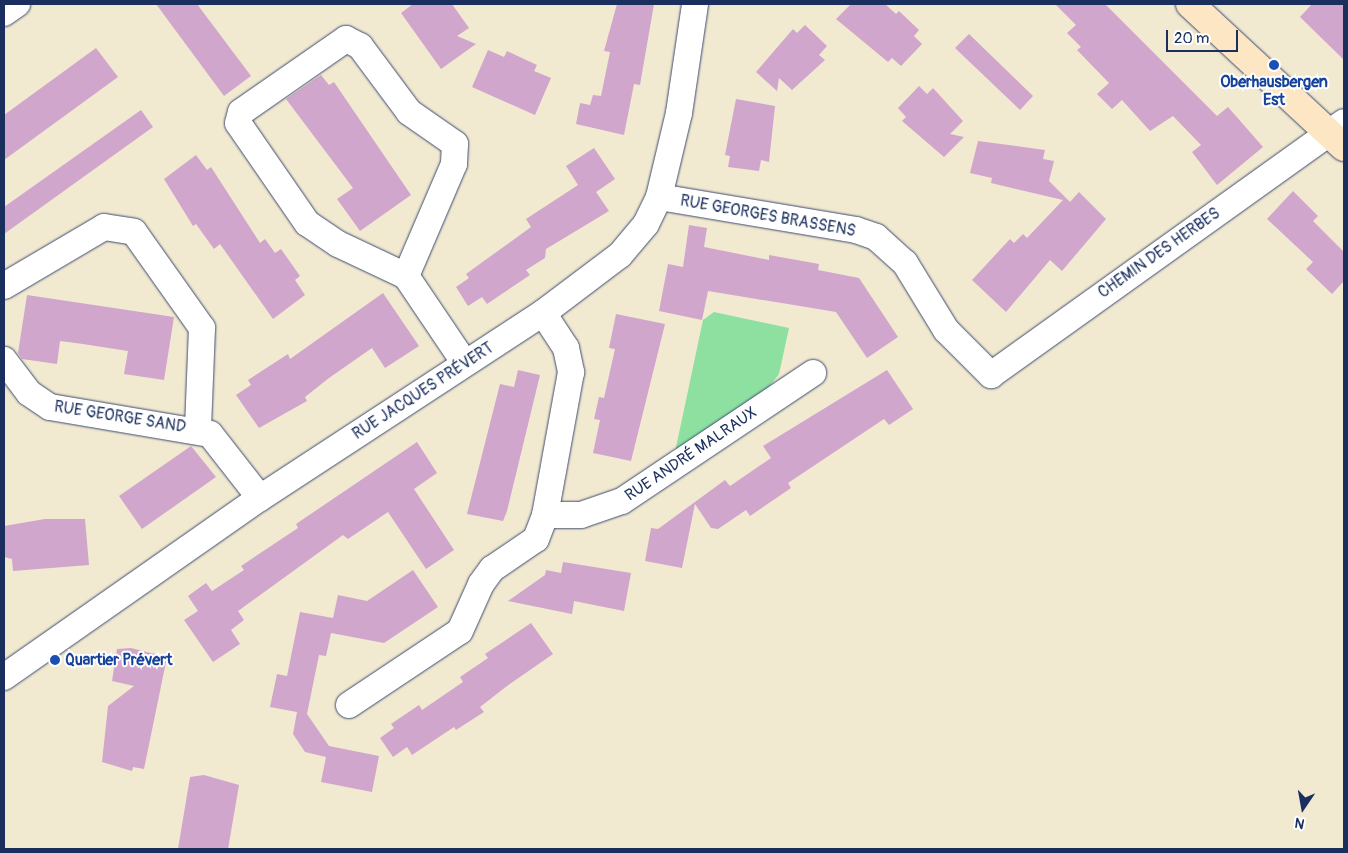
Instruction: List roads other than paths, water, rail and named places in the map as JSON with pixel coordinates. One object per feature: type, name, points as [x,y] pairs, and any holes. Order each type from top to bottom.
[{"type":"main road","points":[[1190,4],[1339,133]]},
{"type":"street","points":[[4,13],[17,4]]},
{"type":"street","name":"RUE JACQUES PRÉVERT","points":[[4,677],[260,498],[464,362],[544,313],[620,255],[641,231],[659,197],[679,113],[696,4]]},
{"type":"street","points":[[406,276],[454,164],[455,144],[409,112],[360,46],[346,39],[241,112],[238,123],[307,223],[338,244],[406,276],[464,362]]},
{"type":"street","name":"CHEMIN DES HERBES","points":[[990,375],[1339,133]]},
{"type":"street","name":"RUE GEORGES BRASSENS","points":[[659,197],[856,230],[876,237],[905,263],[946,330],[990,375]]},
{"type":"street","name":"RUE GEORGE SAND","points":[[4,286],[104,228],[134,232],[202,328],[198,429]]},
{"type":"street","points":[[349,705],[460,631],[481,584],[492,570],[536,539],[546,514],[571,372],[566,348],[544,313]]},
{"type":"street","name":"RUE GEORGE SAND","points":[[4,360],[29,393],[50,407],[198,429],[221,443],[260,498]]},
{"type":"street","name":"RUE ANDRÉ MALRAUX","points":[[546,514],[581,515],[622,501],[813,373]]},
{"type":"place","name":"Oberhausbergen Est","points":[[1274,65]]},
{"type":"place","name":"Quartier Prévert","points":[[55,660]]}]
